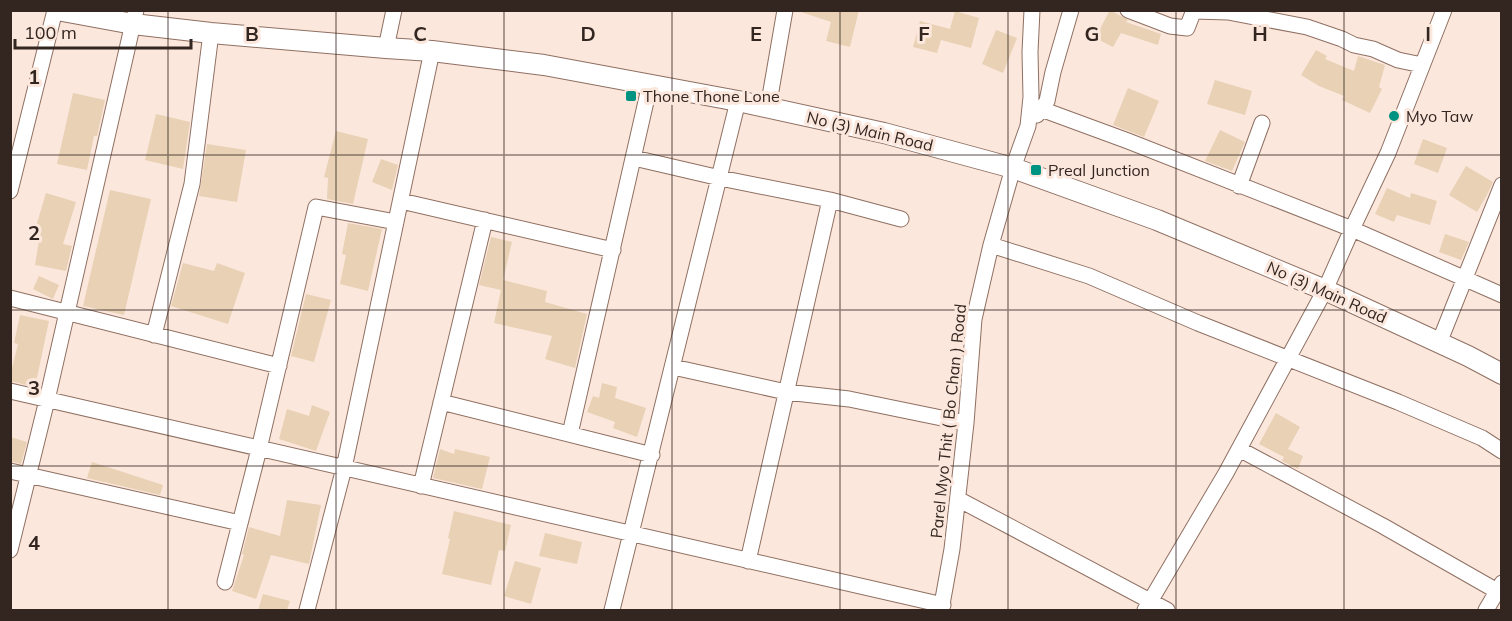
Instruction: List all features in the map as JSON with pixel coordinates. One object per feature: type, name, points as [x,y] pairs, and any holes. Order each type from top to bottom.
[{"type":"main road","name":"No (3) Main Road","points":[[56,10],[135,17],[212,33],[432,51],[544,65],[738,101],[885,133],[1013,168],[1157,220],[1325,290],[1502,374]]},
{"type":"street","points":[[10,191],[14,160],[56,10]]},
{"type":"street","points":[[386,48],[394,10]]},
{"type":"street","points":[[768,108],[785,10]]},
{"type":"street","points":[[1028,126],[1031,97],[1032,10]]},
{"type":"street","points":[[1028,126],[1047,101],[1071,10]]},
{"type":"street","points":[[1128,10],[1170,26],[1187,28],[1194,11],[1228,12],[1307,27],[1398,60],[1422,65]]},
{"type":"street","points":[[1147,606],[1239,449],[1325,290],[1388,153],[1444,10]]},
{"type":"street","points":[[10,550],[135,17]]},
{"type":"street","points":[[154,335],[192,184],[212,33]]},
{"type":"street","points":[[307,610],[344,468],[432,51]]},
{"type":"street","points":[[570,434],[650,84]]},
{"type":"street","points":[[612,610],[738,101]]},
{"type":"street","points":[[1041,109],[1352,229],[1502,295]]},
{"type":"street","points":[[1239,186],[1262,123]]},
{"type":"street","name":"Parel Myo Thit ( Bo Chan ) Road","points":[[942,608],[958,499],[974,319],[991,245],[1013,168],[1028,126]]},
{"type":"street","points":[[634,158],[830,200],[901,219]]},
{"type":"street","points":[[1439,343],[1502,185]]},
{"type":"street","points":[[748,561],[830,200]]},
{"type":"street","points":[[401,201],[613,250]]},
{"type":"street","points":[[225,582],[316,207],[396,222]]},
{"type":"street","points":[[421,486],[485,220]]},
{"type":"street","points":[[991,245],[1089,276],[1198,323],[1398,402],[1482,438],[1502,451]]},
{"type":"street","points":[[10,298],[279,366]]},
{"type":"street","points":[[674,367],[786,392],[849,399],[966,423]]},
{"type":"street","points":[[10,392],[632,534],[942,608]]},
{"type":"street","points":[[441,402],[651,455]]},
{"type":"street","points":[[1239,449],[1499,587],[1486,610]]},
{"type":"street","points":[[10,471],[240,522]]},
{"type":"street","points":[[958,499],[1147,606],[1167,610]]},
{"type":"building","points":[[802,10],[859,10],[850,47],[826,41],[831,22],[801,12]]},
{"type":"building","points":[[1110,10],[1128,20],[1126,22],[1161,34],[1158,45],[1121,33],[1113,47],[1095,38]]},
{"type":"building","points":[[955,11],[979,18],[971,48],[941,40],[937,53],[913,47],[920,21],[950,29]]},
{"type":"building","points":[[996,30],[1017,38],[1003,73],[982,64]]},
{"type":"building","points":[[1316,50],[1327,56],[1325,59],[1354,71],[1358,56],[1385,65],[1379,87],[1382,89],[1370,113],[1342,100],[1344,96],[1319,86],[1301,75]]},
{"type":"building","points":[[1215,80],[1252,91],[1245,115],[1207,104]]},
{"type":"building","points":[[1128,88],[1159,101],[1144,137],[1113,125]]},
{"type":"building","points":[[73,93],[105,100],[87,170],[57,164]]},
{"type":"building","points":[[156,114],[190,122],[183,169],[145,160]]},
{"type":"building","points":[[1220,130],[1245,142],[1232,171],[1205,161]]},
{"type":"building","points":[[336,131],[368,139],[353,204],[327,199],[328,178],[324,177]]},
{"type":"building","points":[[1423,139],[1447,148],[1438,173],[1414,164]]},
{"type":"building","points":[[207,144],[246,150],[237,202],[199,196]]},
{"type":"building","points":[[381,159],[398,165],[392,190],[372,182]]},
{"type":"building","points":[[1466,166],[1493,182],[1477,212],[1449,195]]},
{"type":"building","points":[[1387,188],[1410,198],[1411,193],[1437,201],[1430,225],[1397,215],[1394,222],[1375,214]]},
{"type":"building","points":[[110,190],[151,199],[124,315],[83,306]]},
{"type":"building","points":[[46,193],[76,202],[63,244],[72,246],[66,271],[35,265],[40,234],[34,233]]},
{"type":"building","points":[[348,223],[382,229],[368,291],[340,284],[346,255],[342,254]]},
{"type":"building","points":[[1445,234],[1469,242],[1461,260],[1439,252]]},
{"type":"building","points":[[491,237],[512,242],[503,280],[547,291],[545,302],[587,314],[575,368],[545,359],[552,336],[494,323],[501,290],[479,285]]},
{"type":"building","points":[[183,263],[214,271],[217,263],[245,273],[228,324],[171,306]]},
{"type":"building","points":[[39,276],[59,285],[53,299],[33,289]]},
{"type":"building","points":[[306,294],[331,300],[314,362],[291,356]]},
{"type":"building","points":[[20,315],[49,321],[35,387],[10,381],[18,344],[14,343]]},
{"type":"building","points":[[602,383],[617,387],[615,398],[646,408],[637,437],[613,428],[615,422],[587,412],[593,396],[599,398]]},
{"type":"building","points":[[312,405],[330,412],[316,451],[279,439],[287,409],[309,416]]},
{"type":"building","points":[[1276,413],[1300,427],[1288,449],[1303,456],[1298,469],[1282,461],[1284,457],[1259,444]]},
{"type":"building","points":[[10,437],[27,442],[21,464],[10,461]]},
{"type":"building","points":[[440,449],[454,454],[455,449],[490,457],[482,489],[433,478]]},
{"type":"building","points":[[92,462],[163,485],[160,495],[87,478]]},
{"type":"building","points":[[287,500],[321,505],[309,564],[271,555],[256,599],[232,591],[244,555],[242,554],[249,527],[280,536]]},
{"type":"building","points":[[454,511],[511,525],[505,551],[499,550],[491,585],[442,574]]},
{"type":"building","points":[[545,533],[582,542],[577,564],[539,556]]},
{"type":"building","points":[[515,561],[541,568],[531,604],[504,596]]},
{"type":"building","points":[[263,594],[290,601],[287,610],[258,610]]},
{"type":"place","name":"Thone Thone Lone","points":[[631,96]]},
{"type":"place","name":"Myo Taw","points":[[1394,116]]},
{"type":"place","name":"Preal Junction","points":[[1036,170]]}]
